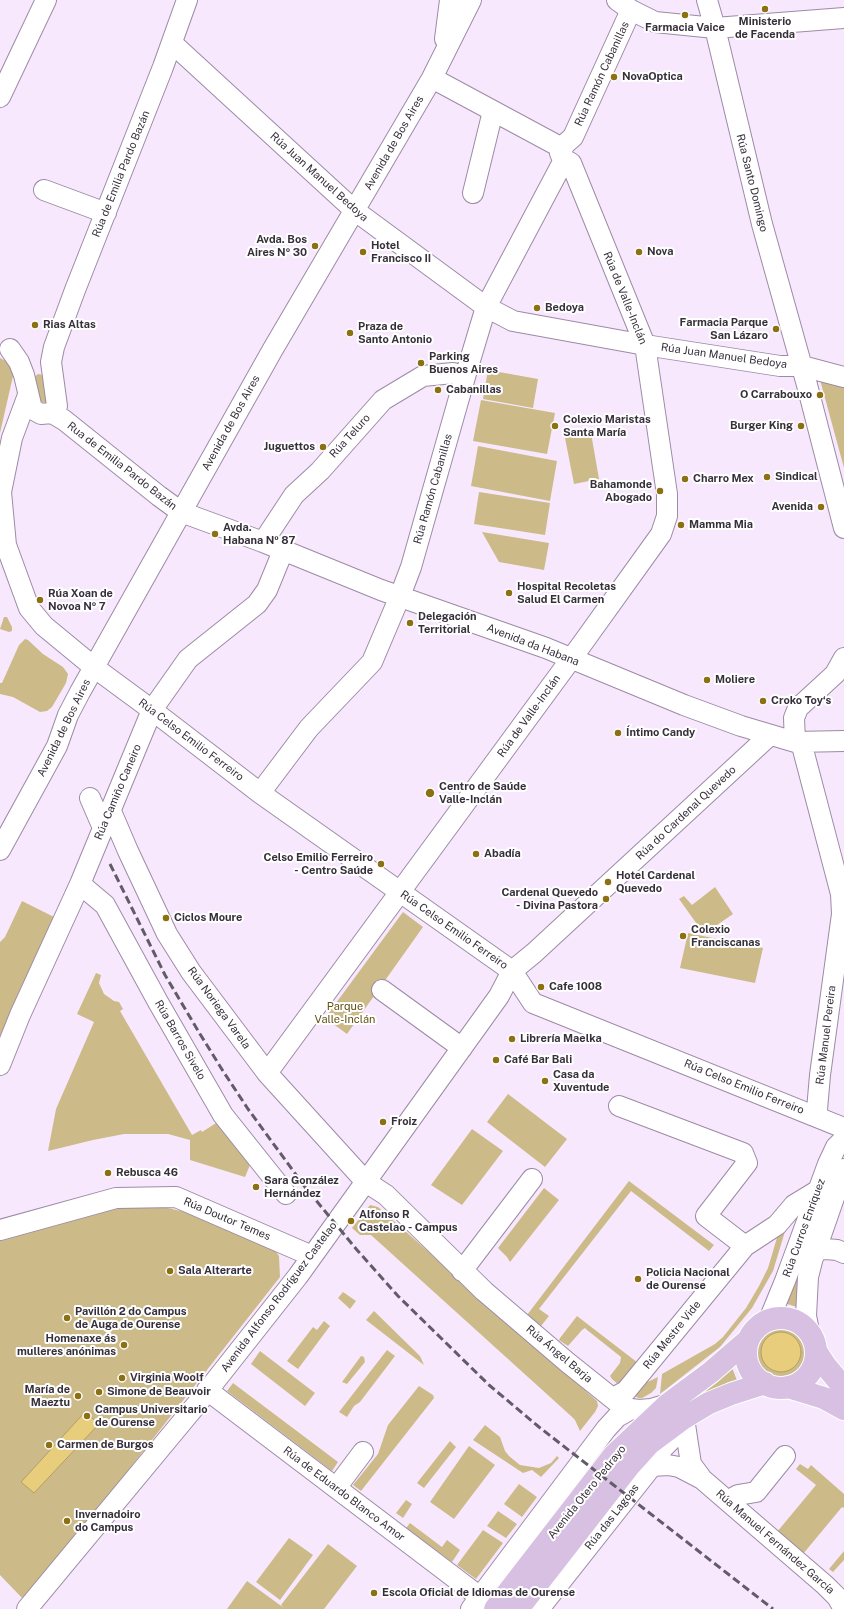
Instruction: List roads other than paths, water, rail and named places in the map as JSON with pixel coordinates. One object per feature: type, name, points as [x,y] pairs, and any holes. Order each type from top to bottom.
[{"type":"main road","points":[[788,1387],[797,1384],[809,1374],[813,1367],[816,1351],[815,1343],[808,1331],[794,1320],[778,1318],[769,1320],[754,1331],[748,1340],[748,1363],[752,1372],[765,1383],[809,1392],[843,1405]]},
{"type":"main road","name":"Avenida Otero Pedrayo","points":[[482,1605],[614,1455],[668,1404],[711,1372],[748,1340]]},
{"type":"main road","points":[[816,1351],[825,1365],[843,1405]]},
{"type":"main road","name":"Avenida Otero Pedrayo","points":[[527,1608],[630,1465],[649,1444],[666,1430],[685,1422],[709,1403],[765,1383]]},
{"type":"street","points":[[0,97],[46,0]]},
{"type":"street","name":"Rúa de Emilia Pardo Bazán","points":[[39,369],[53,413],[32,409],[28,395],[39,369],[51,362],[54,348],[172,43],[187,0]]},
{"type":"street","points":[[444,53],[450,0]]},
{"type":"street","name":"Avenida de Bos Aires","points":[[0,850],[63,750],[68,715],[277,342],[432,78],[471,0]]},
{"type":"street","name":"Rúa Santo Domingo","points":[[707,0],[762,224],[802,366],[844,528]]},
{"type":"street","points":[[622,3],[655,22],[715,28],[844,18]]},
{"type":"street","name":"Rúa Ramón Cabanillas","points":[[260,793],[309,728],[372,662],[411,567],[486,307],[566,148],[622,3]]},
{"type":"street","name":"Rúa Juan Manuel Bedoya","points":[[172,43],[354,210],[486,307],[513,321],[644,345],[780,366],[802,366],[836,375]]},
{"type":"street","name":"Rúa de Valle-Inclán","points":[[267,1073],[661,534],[667,516],[667,494],[644,345],[569,161],[566,148],[432,78]]},
{"type":"street","points":[[472,193],[493,111]]},
{"type":"street","points":[[44,190],[106,213]]},
{"type":"street","points":[[5,348],[19,362],[39,369]]},
{"type":"street","name":"Rúa Teluro","points":[[263,542],[294,495],[320,471],[383,400],[423,376],[453,373],[465,376]]},
{"type":"street","name":"Rúa Celso Emilio Ferreiro","points":[[28,395],[12,438],[1,492],[6,545],[29,608],[44,626],[95,668],[260,793],[512,971],[533,1003],[844,1128]]},
{"type":"street","points":[[15,429],[53,413]]},
{"type":"street","name":"Rua de Emilia Pardo Bazán","points":[[53,413],[181,512]]},
{"type":"street","name":"Avenida da Habana","points":[[181,512],[263,542],[400,596],[546,648],[691,708],[741,726],[798,742],[844,741]]},
{"type":"street","name":"Rúa Camiño Caneiro","points":[[0,1065],[14,1030],[80,884],[152,710],[188,659],[258,604],[267,590],[283,551]]},
{"type":"street","name":"Rúa Manuel Pereira","points":[[818,1117],[817,1110],[820,1075],[842,914],[841,894],[798,742],[794,718],[798,708],[835,674],[844,658]]},
{"type":"street","name":"Rúa do Cardenal Quevedo","points":[[512,971],[534,953],[770,735]]},
{"type":"street","points":[[90,798],[103,828]]},
{"type":"street","name":"Rúa Noriega Varela","points":[[110,809],[167,934],[191,972],[267,1073],[366,1182]]},
{"type":"street","name":"Rúa Barros Sivelo","points":[[80,884],[105,905],[158,1002],[223,1115],[286,1194]]},
{"type":"street","name":"Avenida Alfonso Rodríguez Castelao","points":[[27,1609],[208,1390],[286,1292],[499,996],[512,971]]},
{"type":"street","points":[[382,990],[462,1048]]},
{"type":"street","points":[[619,1106],[743,1153],[747,1163],[706,1216],[741,1252]]},
{"type":"street","name":"Rúa Curros Enríquez","points":[[769,1320],[785,1281],[817,1191],[834,1153],[844,1139]]},
{"type":"street","name":"Rúa Curros Enríquez","points":[[808,1331],[806,1316],[808,1277],[844,1169]]},
{"type":"street","points":[[462,1271],[532,1179]]},
{"type":"street","name":"Rúa Ángel Barja","points":[[366,1182],[386,1195],[462,1271],[568,1362],[622,1406],[631,1409]]},
{"type":"street","name":"Rúa Curros Enríquez","points":[[826,1221],[844,1187]]},
{"type":"street","name":"Rúa Mestre Vide","points":[[613,1398],[626,1391],[741,1252],[776,1225],[794,1205],[817,1191]]},
{"type":"street","name":"Rúa Doutor Temes","points":[[0,1230],[116,1198],[176,1197],[312,1256]]},
{"type":"street","name":"Rúa Curros Enríquez","points":[[816,1250],[826,1249],[841,1251]]},
{"type":"street","name":"Rúa de Eduardo Blanco Amor","points":[[208,1390],[336,1488],[482,1605]]},
{"type":"street","points":[[482,1605],[606,1429],[617,1417],[631,1409],[651,1409],[668,1404]]},
{"type":"street","name":"Rúa das Lagoas","points":[[527,1608],[652,1466],[685,1422]]},
{"type":"street","name":"Rúa Manuel Fernández García","points":[[685,1422],[691,1464],[702,1479],[825,1585],[837,1597],[844,1609]]},
{"type":"street","points":[[336,1488],[363,1452]]},
{"type":"street","points":[[728,1502],[738,1495],[756,1492],[785,1456]]},
{"type":"street","name":"Rúa Manuel Fernández García","points":[[652,1466],[668,1465],[679,1467],[702,1479]]},
{"type":"railway","points":[[110,864],[165,975],[223,1071],[248,1109],[305,1187],[357,1250],[398,1296],[489,1385],[539,1427],[773,1609]]},
{"type":"place","name":"Ministerio de Facenda","points":[[765,9]]},
{"type":"place","name":"Farmacia Vaice","points":[[685,15]]},
{"type":"place","name":"NovaOptica","points":[[614,77]]},
{"type":"place","name":"Avda. Bos Aires Nº 30","points":[[315,246]]},
{"type":"place","name":"Hotel Francisco II","points":[[363,252]]},
{"type":"place","name":"Nova","points":[[639,252]]},
{"type":"place","name":"Bedoya","points":[[537,308]]},
{"type":"place","name":"Rias Altas","points":[[35,325]]},
{"type":"place","name":"Farmacia Parque San Lázaro","points":[[776,329]]},
{"type":"place","name":"Praza de Santo Antonio","points":[[350,333]]},
{"type":"place","name":"Parking Buenos Aires","points":[[421,363]]},
{"type":"place","name":"Cabanillas","points":[[438,390]]},
{"type":"place","name":"O Carrabouxo","points":[[820,395]]},
{"type":"place","name":"Colexio Maristas Santa María","points":[[555,426]]},
{"type":"place","name":"Burger King","points":[[801,426]]},
{"type":"place","name":"Juguettos","points":[[323,447]]},
{"type":"place","name":"Sindical","points":[[767,477]]},
{"type":"place","name":"Charro Mex","points":[[685,479]]},
{"type":"place","name":"Bahamonde Abogado","points":[[660,491]]},
{"type":"place","name":"Avenida","points":[[821,507]]},
{"type":"place","name":"Mamma Mia","points":[[681,525]]},
{"type":"place","name":"Avda. Habana Nº 87","points":[[215,534]]},
{"type":"place","name":"Hospital Recoletas Salud El Carmen","points":[[509,593]]},
{"type":"place","name":"Rúa Xoan de Novoa Nº 7","points":[[40,600]]},
{"type":"place","name":"Delegación Territorial","points":[[410,623]]},
{"type":"place","name":"Moliere","points":[[707,680]]},
{"type":"place","name":"Croko Toy‘s","points":[[763,701]]},
{"type":"place","name":"Íntimo Candy","points":[[618,733]]},
{"type":"place","name":"Centro de Saúde Valle-Inclán","points":[[430,793]]},
{"type":"place","name":"Abadía","points":[[476,854]]},
{"type":"place","name":"Celso Emilio Ferreiro - Centro Saúde","points":[[381,864]]},
{"type":"place","name":"Hotel Cardenal Quevedo","points":[[608,882]]},
{"type":"place","name":"Cardenal Quevedo - Divina Pastora","points":[[606,899]]},
{"type":"place","name":"Ciclos Moure","points":[[166,918]]},
{"type":"place","name":"Colexio Franciscanas","points":[[683,936]]},
{"type":"place","name":"Cafe 1008","points":[[541,987]]},
{"type":"place","name":"Librería Maelka","points":[[512,1039]]},
{"type":"place","name":"Café Bar Bali","points":[[496,1060]]},
{"type":"place","name":"Casa da Xuventude","points":[[545,1081]]},
{"type":"place","name":"Froiz","points":[[383,1122]]},
{"type":"place","name":"Rebusca 46","points":[[108,1173]]},
{"type":"place","name":"Sara González Hernández","points":[[256,1187]]},
{"type":"place","name":"Alfonso R Castelao - Campus","points":[[351,1221]]},
{"type":"place","name":"Sala Alterarte","points":[[170,1271]]},
{"type":"place","name":"Policia Nacional de Ourense","points":[[638,1279]]},
{"type":"place","name":"Pavillón 2 do Campus de Auga de Ourense","points":[[67,1318]]},
{"type":"place","name":"Homenaxe ás mulleres anónimas","points":[[124,1345]]},
{"type":"place","name":"Virginia Woolf","points":[[122,1378]]},
{"type":"place","name":"Simone de Beauvoir","points":[[99,1392]]},
{"type":"place","name":"María de Maeztu","points":[[78,1396]]},
{"type":"place","name":"Campus Universitario de Ourense","points":[[87,1416]]},
{"type":"place","name":"Carmen de Burgos","points":[[49,1445]]},
{"type":"place","name":"Invernadoiro do Campus","points":[[67,1521]]},
{"type":"place","name":"Escola Oficial de Idiomas de Ourense","points":[[374,1593]]},
{"type":"park label","name":"Parque Valle-Inclán","points":[[345,1013]]}]
